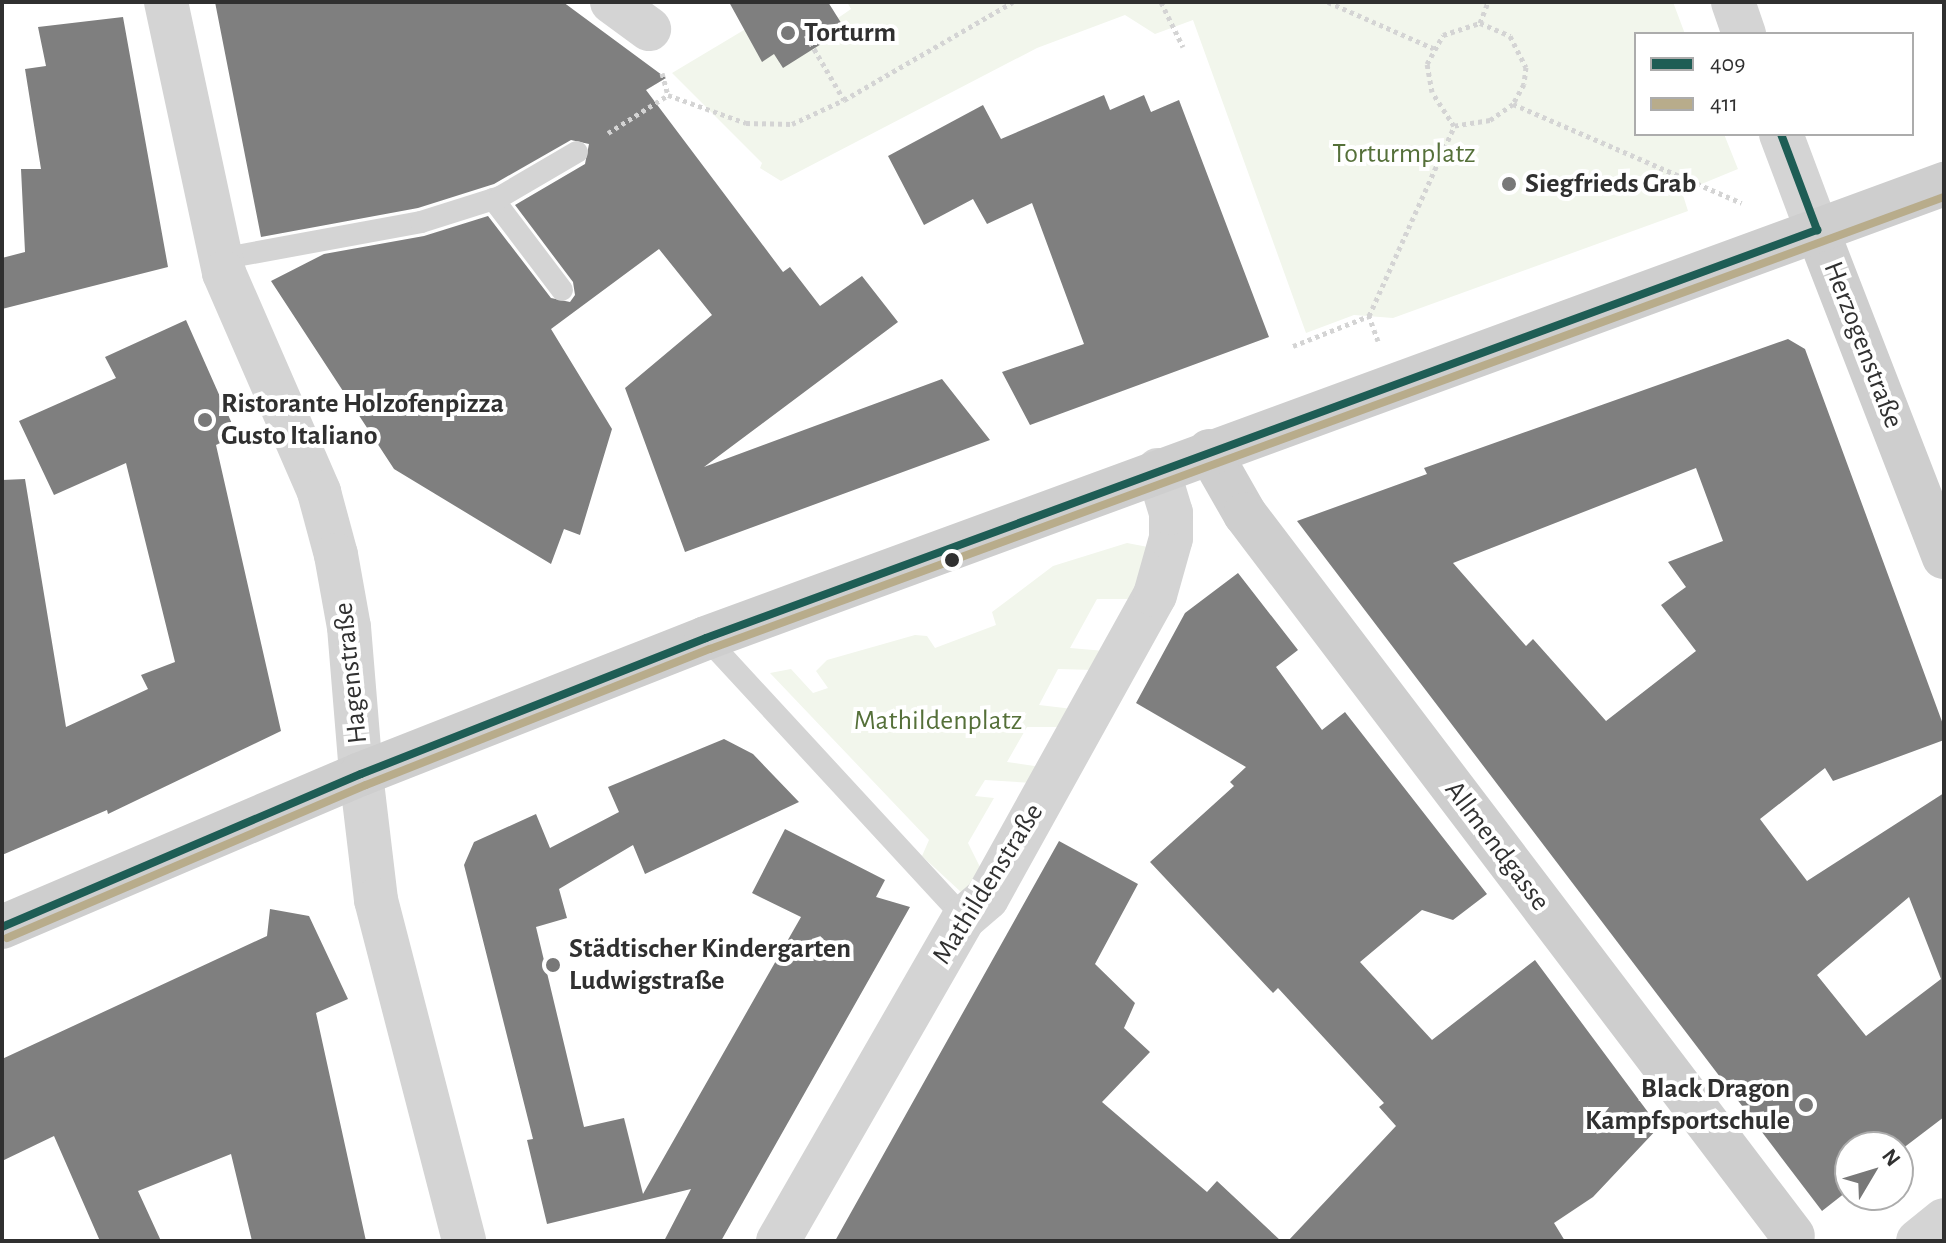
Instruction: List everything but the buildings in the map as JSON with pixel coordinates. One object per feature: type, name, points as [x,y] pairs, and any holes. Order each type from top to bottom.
[{"type":"main road","points":[[2,927],[361,774],[706,638],[1944,184]]},
{"type":"main road","name":"Herzogenstraße","points":[[1817,230],[1944,557]]},
{"type":"main road","name":"Allmendgasse","points":[[1209,451],[1245,514],[1792,1239]]},
{"type":"street","name":"Hagenstraße","points":[[166,2],[220,259],[319,492],[349,627],[361,774],[376,900],[464,1241]]},
{"type":"street","points":[[612,2],[649,29]]},
{"type":"street","points":[[1733,2],[1743,32]]},
{"type":"street","name":"Herzogenstraße","points":[[1782,136],[1817,230]]},
{"type":"street","name":"Mathildenstraße","points":[[778,1241],[964,918],[987,898],[1155,595],[1171,538],[1171,513],[1158,470]]},
{"type":"street","points":[[1918,1241],[1944,1220]]},
{"type":"lane","points":[[220,259],[421,222],[493,199],[577,152]]},
{"type":"lane","points":[[493,199],[562,290]]},
{"type":"lane","points":[[706,638],[964,918]]},
{"type":"path","points":[[577,152],[668,95],[721,117],[767,126],[813,117],[1013,2]]},
{"type":"path","points":[[1161,2],[1183,47]]},
{"type":"path","points":[[1328,2],[1433,48]]},
{"type":"path","points":[[1480,23],[1488,2]]},
{"type":"path","points":[[1480,23],[1510,36],[1520,51],[1524,84],[1513,104],[1490,120],[1454,126],[1428,82],[1433,48],[1458,26],[1480,23]]},
{"type":"path","points":[[806,35],[844,100]]},
{"type":"path","points":[[1513,104],[1742,203]]},
{"type":"path","points":[[1378,297],[1454,126]]},
{"type":"path","points":[[1293,346],[1369,316]]},
{"type":"green space","name":"Torturmplatz","points":[[847,2],[1673,2],[1684,32],[1634,32],[1634,136],[1725,136],[1738,169],[1682,192],[1688,211],[1393,318],[1354,315],[1306,333],[1193,20],[1155,34],[1125,15],[1037,48],[781,181],[760,168],[762,163],[672,73],[759,21],[774,54],[827,22],[836,36],[845,30],[838,18],[851,9]]},
{"type":"green space","name":"Mathildenplatz","points":[[1127,543],[1148,547],[1134,599],[1097,599],[1070,648],[1105,651],[1095,670],[1058,669],[1039,705],[1073,709],[1063,727],[1027,727],[1007,762],[1041,767],[1033,783],[985,780],[975,796],[994,798],[968,843],[983,873],[962,893],[922,856],[929,840],[770,673],[791,669],[813,693],[828,688],[816,671],[827,660],[915,635],[927,636],[935,648],[996,625],[992,612],[1053,566]]},
{"type":"transit line","name":"409","points":[[1782,136],[1817,230]]},
{"type":"transit line","name":"411","points":[[7,938],[366,785],[710,649],[1944,197]]},
{"type":"transit line","name":"409","points":[[2,927],[361,774],[706,638],[1817,230]]},
{"type":"place","name":"Torturm","points":[[788,33]]},
{"type":"place","name":"Siegfrieds Grab","points":[[1509,184]]},
{"type":"place","name":"Ristorante Holzofenpizza Gusto Italiano","points":[[205,420]]},
{"type":"place","name":"Städtischer Kindergarten Ludwigstraße","points":[[553,965]]},
{"type":"place","name":"Black Dragon Kampfsportschule","points":[[1806,1105]]}]
